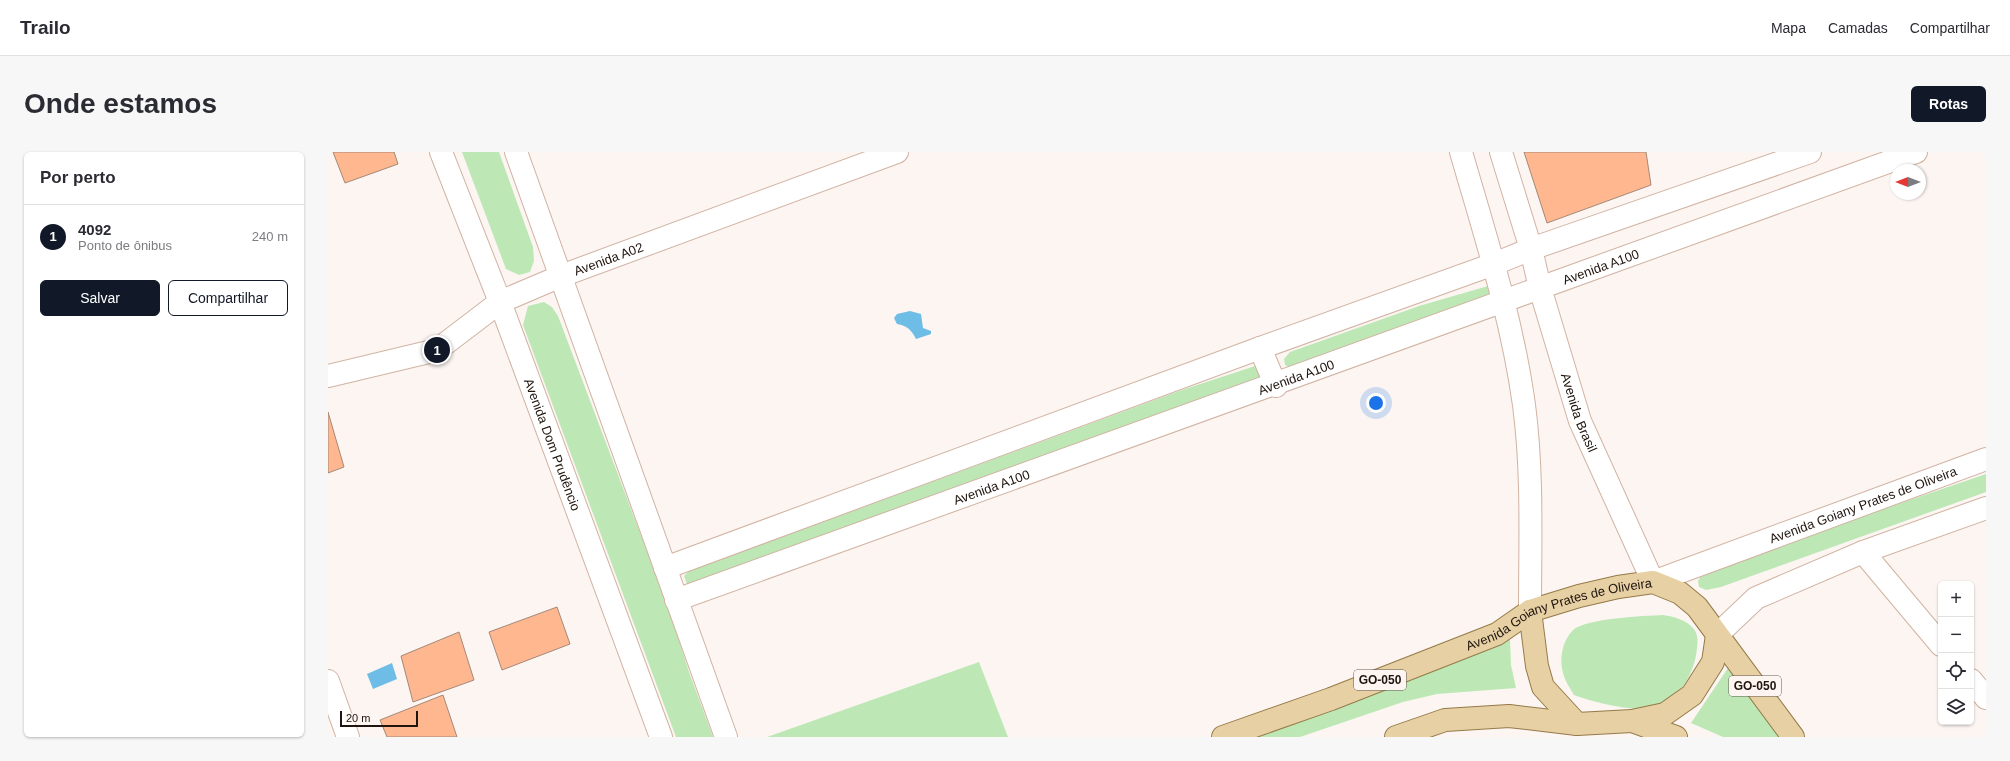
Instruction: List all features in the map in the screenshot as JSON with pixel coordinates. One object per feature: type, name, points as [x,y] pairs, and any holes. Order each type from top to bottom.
[{"type":"main road","name":"Avenida Goiany Prates de Oliveira","points":[[1224,737],[1331,699],[1497,634],[1530,610],[1618,587],[1653,582]]},
{"type":"main road","name":"GO-050","points":[[1653,582],[1680,593],[1697,607],[1793,737]]},
{"type":"main road","points":[[1530,610],[1537,666],[1543,687],[1577,724]]},
{"type":"main road","points":[[1396,737],[1445,720],[1509,716],[1577,724],[1632,721],[1665,714],[1692,695],[1713,662],[1717,635]]},
{"type":"main road","points":[[1632,721],[1676,737]]},
{"type":"street","name":"Avenida Dom Prudêncio","points":[[441,152],[500,302],[661,737]]},
{"type":"street","points":[[516,152],[726,737]]},
{"type":"street","name":"Avenida A02","points":[[328,376],[437,350],[500,302],[561,276],[897,152]]},
{"type":"street","points":[[1461,152],[1504,300],[1524,404],[1530,471],[1530,610]]},
{"type":"street","name":"Avenida Brasil","points":[[1501,152],[1531,249],[1540,288],[1580,421],[1653,582]]},
{"type":"street","points":[[665,568],[1260,348],[1494,264],[1531,249],[1810,152]]},
{"type":"street","name":"Avenida A100","points":[[676,600],[1276,386],[1504,300],[1916,152]]},
{"type":"street","points":[[1260,348],[1276,386]]},
{"type":"street","name":"Avenida Goiany Prates de Oliveira","points":[[1653,582],[1986,459]]},
{"type":"street","points":[[1717,635],[1756,598],[1863,552],[1986,508]]},
{"type":"street","points":[[1863,552],[1938,641]]},
{"type":"street","points":[[328,681],[348,737]]},
{"type":"street","points":[[1974,684],[1986,698]]},
{"type":"green space","points":[[462,152],[499,152],[533,247],[534,261],[530,272],[519,275],[506,269]]},
{"type":"green space","points":[[1488,286],[1493,289],[1491,294],[1486,299],[1290,368],[1285,365],[1284,359],[1290,352],[1419,306]]},
{"type":"green space","points":[[544,302],[552,307],[558,316],[670,612],[689,672],[713,737],[676,737],[523,325],[528,306]]},
{"type":"green space","points":[[1255,366],[1262,372],[1260,380],[812,539],[692,585],[687,584],[684,576],[689,571],[1179,391]]},
{"type":"green space","points":[[1986,474],[1986,492],[1721,587],[1706,590],[1699,587],[1698,581],[1701,576],[1851,520]]},
{"type":"green space","points":[[1663,615],[1686,622],[1695,630],[1697,638],[1695,658],[1692,669],[1682,688],[1674,696],[1656,707],[1638,709],[1610,705],[1574,695],[1564,676],[1561,662],[1562,650],[1566,639],[1573,630],[1580,626],[1603,620]]},
{"type":"green space","points":[[1510,639],[1511,665],[1516,688],[1437,694],[1403,702],[1300,737],[1238,737]]},
{"type":"green space","points":[[979,662],[1008,737],[767,737]]},
{"type":"green space","points":[[1730,665],[1784,737],[1723,737],[1691,723]]},
{"type":"water","points":[[910,311],[921,314],[923,328],[931,331],[931,334],[916,339],[908,328],[897,324],[894,318],[897,314]]},
{"type":"water","points":[[392,663],[397,679],[373,689],[367,674]]},
{"type":"building","points":[[333,152],[394,152],[398,164],[345,183]]},
{"type":"building","points":[[1524,152],[1646,152],[1651,185],[1547,223]]},
{"type":"building","points":[[328,412],[344,467],[328,473]]},
{"type":"building","points":[[557,607],[570,644],[502,670],[489,632]]},
{"type":"building","points":[[459,632],[474,680],[413,702],[401,656]]},
{"type":"building","points":[[443,695],[457,737],[387,737],[380,720]]},
{"type":"place","name":"4092","points":[[437,350]]}]
